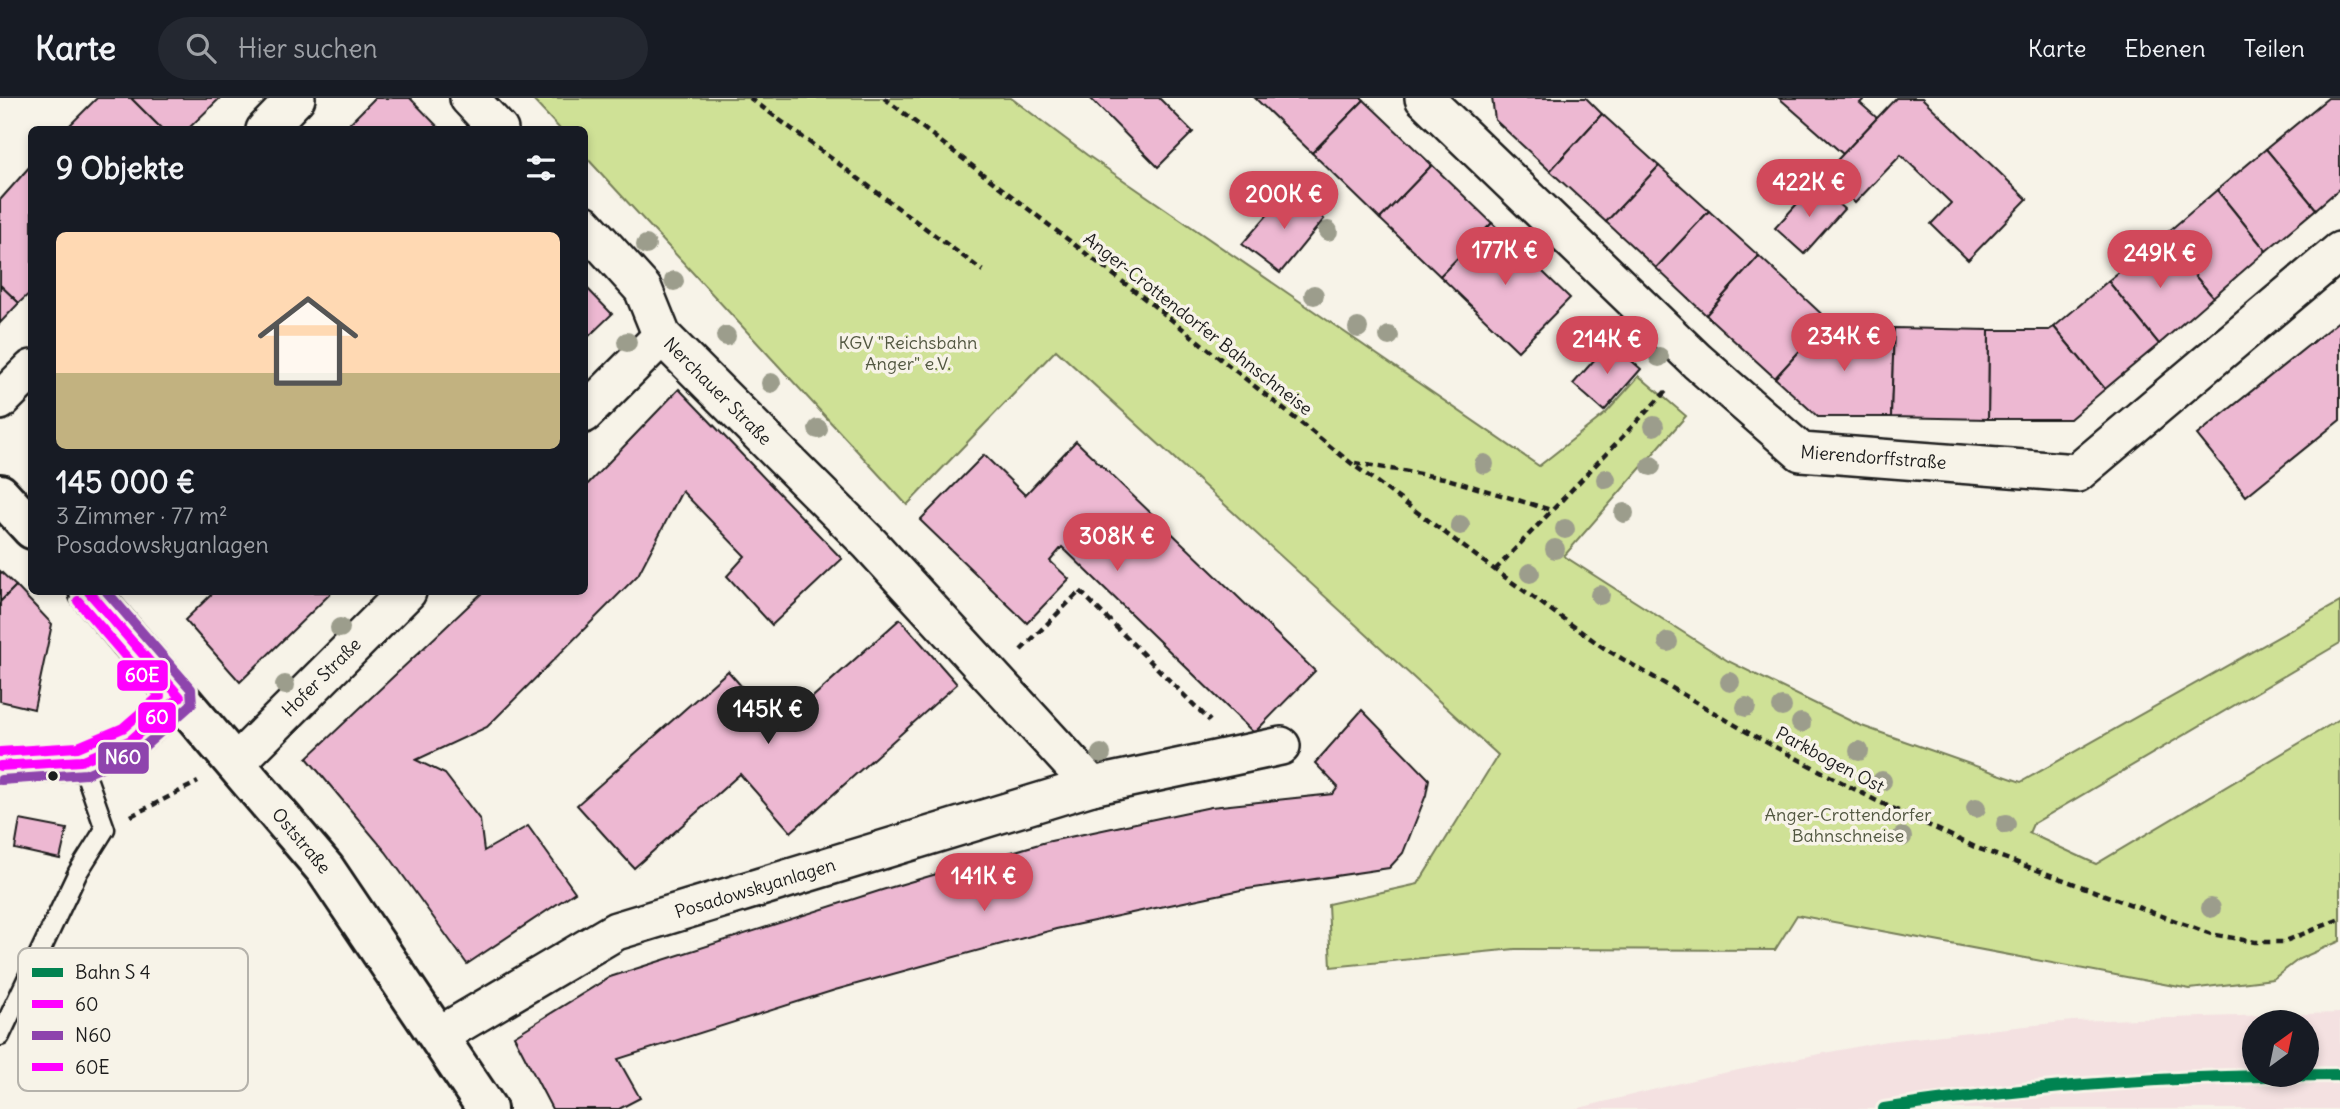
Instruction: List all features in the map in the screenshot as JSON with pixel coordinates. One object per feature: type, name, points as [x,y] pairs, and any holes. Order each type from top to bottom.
[{"type":"street","points":[[269,126],[296,98]]},
{"type":"street","points":[[469,98],[495,126]]},
{"type":"street","name":"Mierendorffstraße","points":[[1425,98],[1697,360],[1801,452],[2077,473],[2340,251]]},
{"type":"street","name":"Nerchauer Straße","points":[[588,228],[643,289],[662,336],[845,518],[995,680]]},
{"type":"street","points":[[588,410],[662,336]]},
{"type":"street","points":[[0,401],[28,373]]},
{"type":"street","points":[[0,494],[28,525]]},
{"type":"street","name":"Oststraße","points":[[92,595],[325,869],[440,1035],[487,1109]]},
{"type":"street","name":"Hofer Straße","points":[[236,763],[404,595]]},
{"type":"street","points":[[995,680],[1092,786]]},
{"type":"street","points":[[0,766],[82,761],[131,740],[180,697]]},
{"type":"street","name":"Posadowskyanlagen","points":[[440,1035],[616,931],[1092,786],[1281,746]]},
{"type":"lane","points":[[845,518],[846,527],[987,679],[995,680]]},
{"type":"lane","points":[[42,948],[78,872],[105,829],[82,761]]},
{"type":"lane","points":[[0,1036],[18,998]]},
{"type":"path","points":[[750,98],[983,271]]},
{"type":"path","name":"Anger-Crottendorfer Bahnschneise","points":[[884,98],[1153,305],[1351,463],[1495,570]]},
{"type":"path","points":[[1495,570],[1660,397]]},
{"type":"path","points":[[1351,463],[1444,478],[1551,510]]},
{"type":"path","name":"Parkbogen Ost","points":[[1495,570],[1604,648],[1747,732],[1875,800],[1977,848],[2211,934],[2255,942],[2283,942],[2340,919]]},
{"type":"path","points":[[995,680],[1080,591],[1243,754]]},
{"type":"path","points":[[105,829],[236,763]]},
{"type":"shaded area","points":[[2340,1013],[2340,1109],[1575,1109],[1713,1075],[1886,1041],[2072,1021],[2242,1016],[2242,1087],[2319,1087],[2319,1014]]},
{"type":"green space","name":"KGV \"Reichsbahn Anger\" e.V.","points":[[531,98],[1011,98],[1087,155],[1539,466],[1606,413],[1639,376],[1686,416],[1564,556],[1728,661],[1859,725],[2021,782],[2340,602],[2340,643],[2033,824],[2029,833],[2096,864],[2340,719],[2340,941],[2299,959],[2273,979],[2190,989],[1797,915],[1775,950],[1515,949],[1331,967],[1328,904],[1418,884],[1498,755],[1056,350],[907,505],[588,159],[588,126],[557,126]]},
{"type":"building","points":[[97,98],[131,98],[159,126],[69,126]]},
{"type":"building","points":[[131,98],[220,98],[191,126],[159,126]]},
{"type":"building","points":[[375,98],[410,98],[437,126],[347,126]]},
{"type":"building","points":[[1090,98],[1159,98],[1193,132],[1158,167]]},
{"type":"building","points":[[1255,98],[1362,98],[1364,100],[1312,153]]},
{"type":"building","points":[[1492,98],[1586,98],[1602,114],[1550,171],[1495,120]]},
{"type":"building","points":[[1779,98],[1865,98],[1860,103],[1877,118],[1843,154]]},
{"type":"building","points":[[1896,98],[1922,98],[2027,199],[1968,260],[1931,224],[1951,203],[1901,155],[1855,203],[1824,174]]},
{"type":"building","points":[[2328,98],[2340,98],[2340,188],[2316,209],[2266,149]]},
{"type":"building","points":[[1364,100],[1432,165],[1380,219],[1312,153]]},
{"type":"building","points":[[1602,114],[1659,166],[1606,222],[1550,171]]},
{"type":"building","points":[[2266,149],[2316,209],[2266,251],[2217,190]]},
{"type":"building","points":[[1432,165],[1492,223],[1440,276],[1380,219]]},
{"type":"building","points":[[1659,166],[1709,211],[1656,268],[1606,222]]},
{"type":"building","points":[[28,168],[28,295],[19,303],[0,285],[0,200]]},
{"type":"building","points":[[1815,184],[1844,209],[1804,254],[1775,228]]},
{"type":"building","points":[[1290,189],[1324,219],[1280,273],[1242,244]]},
{"type":"building","points":[[2217,190],[2266,251],[2213,297],[2162,237]]},
{"type":"building","points":[[1709,211],[1759,256],[1706,315],[1656,268]]},
{"type":"building","points":[[1492,223],[1570,298],[1518,351],[1440,276]]},
{"type":"building","points":[[2162,237],[2213,297],[2159,344],[2108,281]]},
{"type":"building","points":[[1759,256],[1828,320],[1775,378],[1706,315]]},
{"type":"building","points":[[2108,281],[2159,344],[2105,389],[2054,327]]},
{"type":"building","points":[[0,285],[19,303],[0,323]]},
{"type":"building","points":[[588,289],[612,314],[588,337]]},
{"type":"building","points":[[1828,320],[1838,328],[1894,328],[1891,417],[1818,417],[1775,378]]},
{"type":"building","points":[[2340,320],[2340,420],[2246,496],[2197,435]]},
{"type":"building","points":[[2054,327],[2105,389],[2070,419],[1988,419],[1989,330],[2049,330]]},
{"type":"building","points":[[1894,328],[1989,330],[1988,419],[1891,417]]},
{"type":"building","points":[[1610,342],[1641,369],[1604,411],[1573,384]]},
{"type":"building","points":[[679,389],[842,559],[772,625],[727,576],[745,556],[682,491],[638,575],[487,727],[416,760],[445,774],[480,820],[484,851],[528,826],[575,892],[467,964],[386,852],[307,758],[480,595],[588,595],[588,484]]},
{"type":"building","points":[[1076,441],[1315,671],[1254,733],[1062,547],[1050,561],[1069,579],[1027,623],[920,520],[984,455],[1025,495]]},
{"type":"building","points":[[0,571],[16,586],[0,602]]},
{"type":"building","points":[[16,586],[52,624],[34,709],[0,701],[0,602]]},
{"type":"building","points":[[211,595],[329,595],[240,682],[185,620]]},
{"type":"building","points":[[900,619],[957,684],[791,832],[740,774],[634,868],[577,805],[728,671],[778,728]]},
{"type":"building","points":[[1362,710],[1429,779],[1426,795],[1403,853],[1389,868],[1241,890],[1056,929],[835,990],[618,1059],[640,1098],[619,1109],[552,1109],[514,1036],[610,977],[882,890],[1046,842],[1211,807],[1333,794],[1338,787],[1315,763]]},
{"type":"building","points":[[20,820],[67,829],[60,859],[15,849]]},
{"type":"transit line","name":"60","points":[[0,766],[81,761],[131,740],[180,697],[92,595]]},
{"type":"transit line","name":"N60","points":[[1,780],[86,774],[139,751],[192,704],[191,689],[110,595]]},
{"type":"transit line","name":"60E","points":[[0,752],[78,747],[123,728],[160,696],[78,601]]},
{"type":"transit line","points":[[1884,1109],[2111,1083],[2340,1075]]}]
